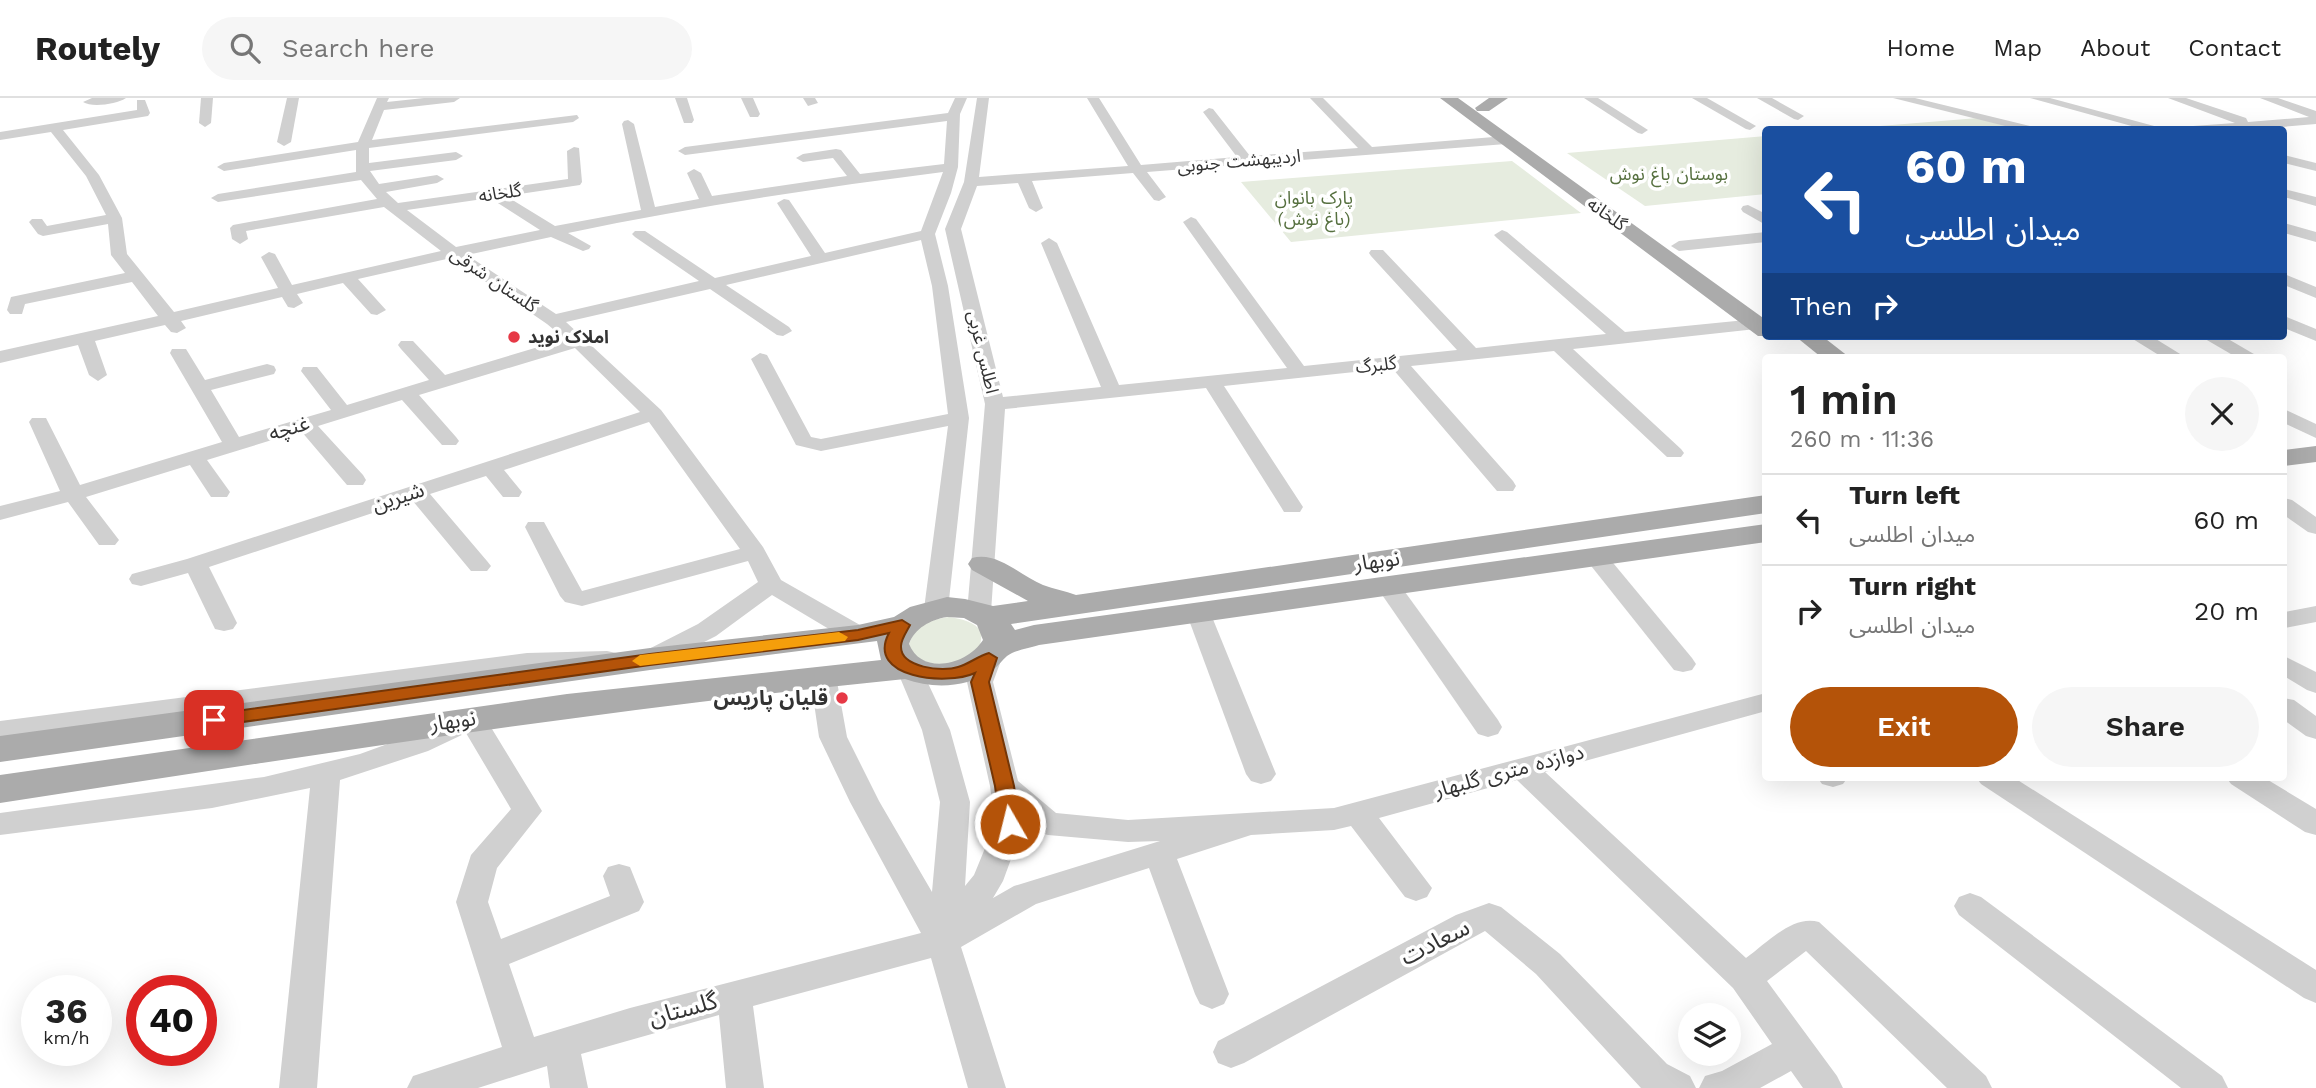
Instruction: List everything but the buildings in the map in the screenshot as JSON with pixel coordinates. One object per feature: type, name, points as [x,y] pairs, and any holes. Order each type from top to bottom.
[{"type":"main road","name":"گلخانه","points":[[1448,98],[1762,326]]},
{"type":"main road","points":[[1476,103],[1500,98]]},
{"type":"main road","name":"گلخانه","points":[[1476,103],[1755,300]]},
{"type":"main road","name":"گلخانه","points":[[1782,340],[1827,354]]},
{"type":"main road","points":[[2287,438],[2316,433]]},
{"type":"main road","points":[[2287,458],[2316,454]]},
{"type":"main road","name":"نوبهار","points":[[989,634],[1079,603],[1762,505]]},
{"type":"main road","name":"نوبهار","points":[[989,634],[1034,635],[1762,534]]},
{"type":"main road","points":[[983,564],[1027,591],[1047,598],[1079,603]]},
{"type":"main road","points":[[959,607],[989,634],[965,671],[935,675],[909,668],[894,653],[892,643],[902,625],[911,618],[936,609],[959,607]]},
{"type":"main road","name":"نوبهار","points":[[0,749],[650,659],[858,635],[902,625]]},
{"type":"main road","name":"نوبهار","points":[[0,789],[471,718],[909,668]]},
{"type":"street","points":[[0,136],[54,127],[98,110],[114,98]]},
{"type":"street","points":[[205,123],[207,98]]},
{"type":"street","points":[[293,98],[290,142],[372,172],[472,125],[518,125],[573,118]]},
{"type":"street","points":[[372,172],[381,102],[454,98]]},
{"type":"street","points":[[681,98],[688,120]]},
{"type":"street","points":[[747,98],[754,114]]},
{"type":"street","points":[[553,320],[927,233],[944,193],[951,167],[954,116],[961,98]]},
{"type":"street","name":"اطلس غربی","points":[[943,941],[987,881],[1010,824],[1005,786],[980,682],[989,634],[983,564],[995,404],[953,229],[971,182],[983,98]]},
{"type":"street","points":[[1093,98],[1136,169],[1159,197]]},
{"type":"street","points":[[1316,98],[1369,151]]},
{"type":"street","points":[[1590,98],[1642,130]]},
{"type":"street","points":[[1698,98],[1750,126]]},
{"type":"street","points":[[1763,98],[1798,116]]},
{"type":"street","points":[[1899,98],[2036,126]]},
{"type":"street","points":[[1923,98],[2038,126]]},
{"type":"street","points":[[2036,98],[2147,126]]},
{"type":"street","points":[[2174,98],[2252,125]]},
{"type":"street","points":[[2266,98],[2316,115]]},
{"type":"street","points":[[569,102],[577,135]]},
{"type":"street","points":[[98,110],[143,108]]},
{"type":"street","points":[[1209,112],[1247,161]]},
{"type":"street","points":[[707,201],[682,144],[748,143],[954,116]]},
{"type":"street","points":[[817,118],[829,132]]},
{"type":"street","points":[[2240,126],[2316,120]]},
{"type":"street","points":[[2292,122],[2316,131]]},
{"type":"street","points":[[628,124],[649,211]]},
{"type":"street","points":[[518,125],[520,140]]},
{"type":"street","points":[[54,127],[92,175],[116,225],[119,255],[174,324]]},
{"type":"street","points":[[738,128],[748,143]]},
{"type":"street","name":"اردیبهشت جنوبی","points":[[971,182],[1506,141]]},
{"type":"street","points":[[240,239],[238,228],[428,148]]},
{"type":"street","name":"گلخانه","points":[[372,172],[493,194],[575,182],[574,151]]},
{"type":"street","points":[[803,158],[836,153],[855,177]]},
{"type":"street","points":[[218,198],[456,156]]},
{"type":"street","points":[[2287,160],[2316,167]]},
{"type":"street","points":[[0,357],[85,338],[174,324],[290,298],[348,278],[649,211],[855,177],[951,167]]},
{"type":"street","points":[[222,172],[372,172],[438,179]]},
{"type":"street","name":"گلستان شرقی","points":[[372,172],[455,254],[553,320],[654,414],[755,552],[771,584]]},
{"type":"street","points":[[1023,178],[1036,208]]},
{"type":"street","points":[[2287,187],[2316,195]]},
{"type":"street","points":[[493,194],[552,231],[583,246]]},
{"type":"street","points":[[2287,194],[2316,202]]},
{"type":"street","points":[[784,203],[820,257]]},
{"type":"street","points":[[1748,209],[1762,218]]},
{"type":"street","points":[[37,222],[43,231],[116,225]]},
{"type":"street","points":[[1191,222],[1300,373]]},
{"type":"street","points":[[47,246],[116,225]]},
{"type":"street","points":[[2287,229],[2316,237]]},
{"type":"street","name":"اطلس غربی","points":[[927,233],[940,286],[959,418],[936,609]]},
{"type":"street","points":[[640,234],[783,331]]},
{"type":"street","points":[[1502,235],[1621,338]]},
{"type":"street","points":[[1679,246],[1762,237]]},
{"type":"street","points":[[1049,243],[1113,393]]},
{"type":"street","points":[[1377,253],[1471,354]]},
{"type":"street","points":[[269,257],[290,298]]},
{"type":"street","points":[[16,310],[17,301],[135,276]]},
{"type":"street","points":[[348,278],[377,310]]},
{"type":"street","points":[[2287,280],[2316,293]]},
{"type":"street","points":[[2287,322],[2316,336]]},
{"type":"street","points":[[85,338],[98,374]]},
{"type":"street","name":"گلبرگ","points":[[995,404],[1621,338],[1762,340]]},
{"type":"street","points":[[2144,340],[2170,354]]},
{"type":"street","points":[[2217,340],[2244,354]]},
{"type":"street","name":"غنچه","points":[[0,513],[74,494],[578,341]]},
{"type":"street","points":[[407,345],[442,383]]},
{"type":"street","points":[[1558,345],[1674,453]]},
{"type":"street","points":[[179,352],[234,445]]},
{"type":"street","points":[[760,359],[803,441],[821,445],[959,418]]},
{"type":"street","points":[[1397,362],[1505,486]]},
{"type":"street","points":[[199,387],[267,370]]},
{"type":"street","points":[[310,370],[343,412]]},
{"type":"street","points":[[1212,382],[1292,507]]},
{"type":"street","points":[[407,394],[449,441]]},
{"type":"street","name":"شیرین","points":[[141,579],[195,564],[654,414]]},
{"type":"street","points":[[2287,417],[2316,433]]},
{"type":"street","points":[[39,422],[74,494],[107,540]]},
{"type":"street","points":[[304,424],[355,480]]},
{"type":"street","points":[[194,456],[219,492]]},
{"type":"street","points":[[491,468],[511,492]]},
{"type":"street","points":[[416,491],[479,566]]},
{"type":"street","points":[[2287,507],[2316,527]]},
{"type":"street","points":[[536,527],[569,591],[574,597],[582,599],[755,552]]},
{"type":"street","points":[[1596,557],[1683,664]]},
{"type":"street","points":[[195,564],[224,622]]},
{"type":"street","points":[[0,731],[527,661],[565,658],[650,659],[707,630],[771,584],[858,635]]},
{"type":"street","points":[[1388,586],[1488,727]]},
{"type":"street","points":[[1198,612],[1261,774]]},
{"type":"street","points":[[2287,619],[2316,614]]},
{"type":"street","points":[[2287,666],[2316,684]]},
{"type":"street","points":[[909,668],[936,730],[955,802],[954,842],[943,941]]},
{"type":"street","points":[[823,676],[833,737],[865,802],[943,941],[987,1088]]},
{"type":"street","name":"دوازده متری گلبهار","points":[[1250,824],[1334,819],[1522,767],[1762,708]]},
{"type":"street","points":[[2287,709],[2316,729]]},
{"type":"street","points":[[0,824],[257,789],[326,774],[419,744],[471,718],[527,811],[482,864],[472,902],[523,1057]]},
{"type":"street","points":[[1522,767],[1745,978],[1824,1088]]},
{"type":"street","points":[[298,1088],[326,774]]},
{"type":"street","points":[[1997,781],[2316,988]]},
{"type":"street","points":[[2247,781],[2316,824]]},
{"type":"street","points":[[1005,786],[1048,824],[1129,831],[1250,824]]},
{"type":"street","points":[[1358,813],[1416,888]]},
{"type":"street","name":"گلستان","points":[[426,1088],[561,1045],[734,995],[943,941],[1025,895],[1250,824]]},
{"type":"street","points":[[1159,853],[1212,994]]},
{"type":"street","points":[[491,957],[628,902],[619,876]]},
{"type":"street","points":[[1970,906],[2209,1088]]},
{"type":"street","name":"سعادت","points":[[1231,1052],[1397,961],[1489,916],[1548,964],[1654,1076],[1677,1088]]},
{"type":"street","points":[[1745,978],[1807,932],[1973,1088]]},
{"type":"street","points":[[734,995],[745,1088]]},
{"type":"street","points":[[561,1045],[569,1088]]},
{"type":"street","points":[[1718,1088],[1727,1087],[1797,1049]]},
{"type":"green space","points":[[1978,118],[2013,126],[1880,126]]},
{"type":"green space","name":"بوستان باغ نوش","points":[[1762,136],[1762,194],[1645,206],[1567,153]]},
{"type":"green space","name":"پارک بانوان (باغ نوش)","points":[[1512,161],[1581,213],[1291,242],[1241,182]]},
{"type":"green space","points":[[949,617],[967,621],[979,628],[982,632],[980,647],[962,659],[944,664],[926,662],[908,649],[913,635],[922,626]]},
{"type":"slow traffic","points":[[640,661],[839,637]]},
{"type":"place","name":"املاک نوید","points":[[514,337]]},
{"type":"place","name":"قلیان پاریس","points":[[842,698]]},
{"type":"route","points":[[214,720],[650,659],[858,635],[902,625],[892,643],[894,653],[899,662],[921,673],[935,675],[965,671],[989,658],[980,682],[1005,786],[1010,824]]}]
